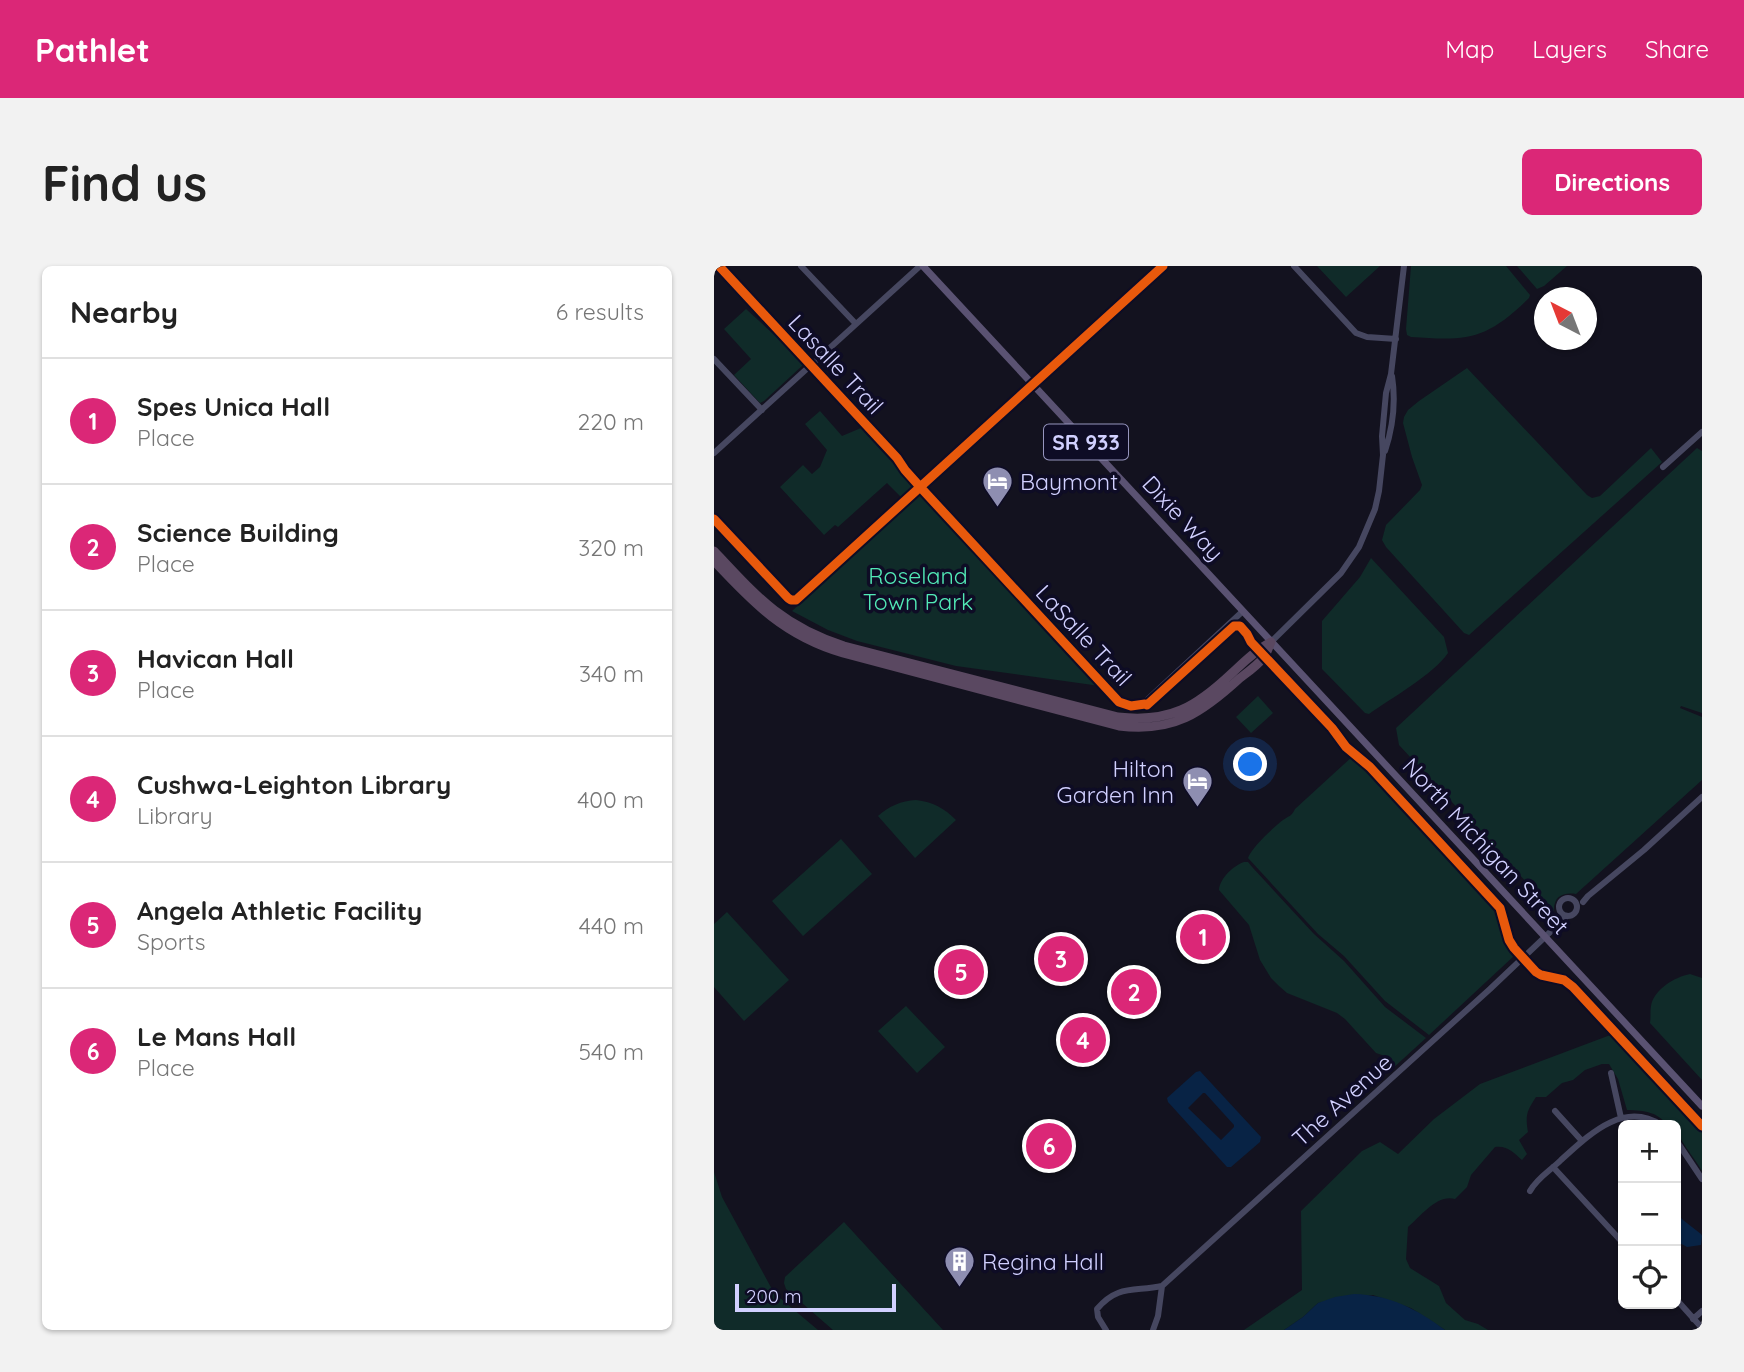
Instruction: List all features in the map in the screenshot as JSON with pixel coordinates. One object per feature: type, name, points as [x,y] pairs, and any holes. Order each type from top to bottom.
[{"type":"highway","points":[[714,551],[768,606],[799,628],[824,639],[1118,717],[1156,718],[1191,706],[1214,690],[1258,649],[1271,642]]},
{"type":"highway","points":[[714,561],[772,619],[796,634],[831,649],[1119,726],[1167,724],[1203,709],[1265,656],[1271,642]]},
{"type":"main road","name":"Dixie Way","points":[[922,266],[1243,611]]},
{"type":"main road","name":"North Michigan Street","points":[[1243,611],[1702,1107]]},
{"type":"street","points":[[801,266],[856,324]]},
{"type":"street","points":[[714,453],[922,266]]},
{"type":"street","points":[[714,520],[788,598],[794,601],[800,598],[1163,266]]},
{"type":"street","points":[[1294,266],[1356,333],[1367,337],[1396,339]]},
{"type":"street","points":[[1271,642],[1335,580],[1355,553],[1374,509],[1379,491],[1384,409],[1396,339],[1404,266]]},
{"type":"street","points":[[714,359],[762,410]]},
{"type":"street","points":[[1663,467],[1702,432]]},
{"type":"street","points":[[1148,699],[1243,611]]},
{"type":"street","points":[[1580,905],[1567,898],[1562,900],[1559,908],[1561,914],[1573,915],[1592,894],[1702,797]]},
{"type":"street","name":"The Avenue","points":[[1162,1286],[1567,916]]},
{"type":"street","points":[[1611,1073],[1621,1118]]},
{"type":"street","points":[[1555,1111],[1582,1141]]},
{"type":"street","points":[[1530,1191],[1553,1167],[1602,1126],[1621,1118],[1652,1120]]},
{"type":"street","points":[[1681,1148],[1702,1179]]},
{"type":"street","points":[[1553,1167],[1618,1238]]},
{"type":"street","points":[[1106,1330],[1098,1317],[1097,1309],[1101,1305],[1125,1290],[1162,1286],[1153,1330]]},
{"type":"street","points":[[1681,1305],[1702,1328]]},
{"type":"street","points":[[1693,1319],[1702,1311]]},
{"type":"green space","points":[[1317,266],[1380,266],[1346,297]]},
{"type":"green space","points":[[1411,266],[1506,266],[1530,295],[1514,312],[1488,330],[1475,335],[1447,338],[1411,337],[1407,335],[1406,329]]},
{"type":"green space","points":[[1517,266],[1567,266],[1544,286],[1535,287]]},
{"type":"green space","points":[[746,309],[803,365],[760,403],[734,375],[751,359],[724,329]]},
{"type":"green space","points":[[1467,368],[1592,498],[1600,496],[1651,448],[1662,462],[1469,635],[1464,633],[1382,540],[1386,525],[1422,485],[1403,423],[1404,417],[1419,401]]},
{"type":"green space","points":[[820,411],[842,436],[861,428],[914,485],[902,498],[887,483],[838,527],[835,525],[824,535],[780,487],[803,465],[812,474],[820,467],[827,450],[805,424]]},
{"type":"green space","points":[[1697,448],[1702,451],[1702,713],[1681,706],[1680,708],[1702,717],[1702,780],[1576,894],[1559,897],[1554,912],[1399,745],[1396,728]]},
{"type":"green space","name":"Roseland Town Park","points":[[921,492],[1100,686],[956,666],[857,641],[828,630],[792,611]]},
{"type":"green space","points":[[1371,558],[1444,637],[1448,653],[1422,678],[1369,714],[1322,669],[1322,621],[1360,577]]},
{"type":"green space","points":[[1258,696],[1273,713],[1251,733],[1236,717]]},
{"type":"green space","points":[[1354,755],[1498,908],[1515,955],[1429,1035],[1385,1001],[1248,858],[1269,832],[1291,815]]},
{"type":"green space","points":[[916,800],[938,806],[956,820],[915,858],[878,816],[886,809]]},
{"type":"green space","points":[[841,839],[872,874],[803,936],[772,901]]},
{"type":"green space","points":[[1248,862],[1385,1007],[1426,1038],[1392,1069],[1389,1067],[1392,1062],[1388,1057],[1376,1053],[1345,1019],[1337,1013],[1287,993],[1271,978],[1260,960],[1249,925],[1219,890],[1228,873]]},
{"type":"green space","points":[[727,912],[789,980],[744,1021],[714,987],[714,924]]},
{"type":"green space","points":[[1690,974],[1702,978],[1702,1080],[1650,1023],[1651,1006],[1656,994],[1672,981]]},
{"type":"green space","points":[[906,1006],[945,1047],[917,1073],[878,1031]]},
{"type":"green space","points":[[1613,1034],[1702,1130],[1702,1171],[1681,1139],[1681,1120],[1662,1120],[1650,1113],[1627,1110],[1618,1079],[1609,1064],[1602,1064],[1562,1083],[1546,1097],[1536,1097],[1528,1113],[1528,1132],[1519,1140],[1527,1154],[1522,1160],[1507,1148],[1495,1147],[1471,1175],[1467,1187],[1455,1199],[1448,1198],[1436,1203],[1408,1227],[1406,1259],[1410,1268],[1439,1286],[1446,1303],[1465,1320],[1488,1330],[1445,1330],[1411,1308],[1373,1295],[1318,1303],[1284,1330],[1244,1330],[1302,1290],[1301,1211],[1362,1151],[1380,1142],[1398,1154],[1434,1119],[1480,1084]]},
{"type":"green space","points":[[714,1172],[722,1197],[774,1293],[818,1330],[714,1330]]},
{"type":"green space","points":[[844,1222],[943,1330],[833,1330],[786,1289],[785,1277]]},
{"type":"water","points":[[1200,1071],[1261,1137],[1260,1142],[1231,1167],[1227,1167],[1168,1102],[1167,1098]],"holes":[[[1205,1093],[1234,1125],[1221,1140],[1188,1108]]]},
{"type":"water","points":[[1681,1218],[1702,1236],[1701,1245],[1687,1247],[1681,1244]]},
{"type":"water","points":[[1354,1294],[1379,1297],[1402,1304],[1445,1330],[1284,1330],[1318,1303]]},
{"type":"cycle path","name":"Lasalle Trail","points":[[719,266],[1119,702],[1131,706],[1147,705],[1234,626],[1240,626],[1251,642],[1332,728],[1346,747],[1370,767],[1500,908],[1509,940],[1536,972],[1564,980],[1573,987],[1702,1126]]},
{"type":"cycle path","points":[[714,519],[788,598],[796,600],[1163,266]]},
{"type":"place","name":"Baymont","points":[[997,508]]},
{"type":"place","name":"Hilton Garden Inn","points":[[1197,808]]},
{"type":"place","name":"Spes Unica Hall","points":[[1203,937]]},
{"type":"place","name":"Havican Hall","points":[[1061,959]]},
{"type":"place","name":"Angela Athletic Facility","points":[[961,972]]},
{"type":"place","name":"Science Building","points":[[1134,992]]},
{"type":"place","name":"Cushwa-Leighton Library","points":[[1083,1040]]},
{"type":"place","name":"Le Mans Hall","points":[[1049,1146]]},
{"type":"place","name":"Regina Hall","points":[[959,1288]]}]
